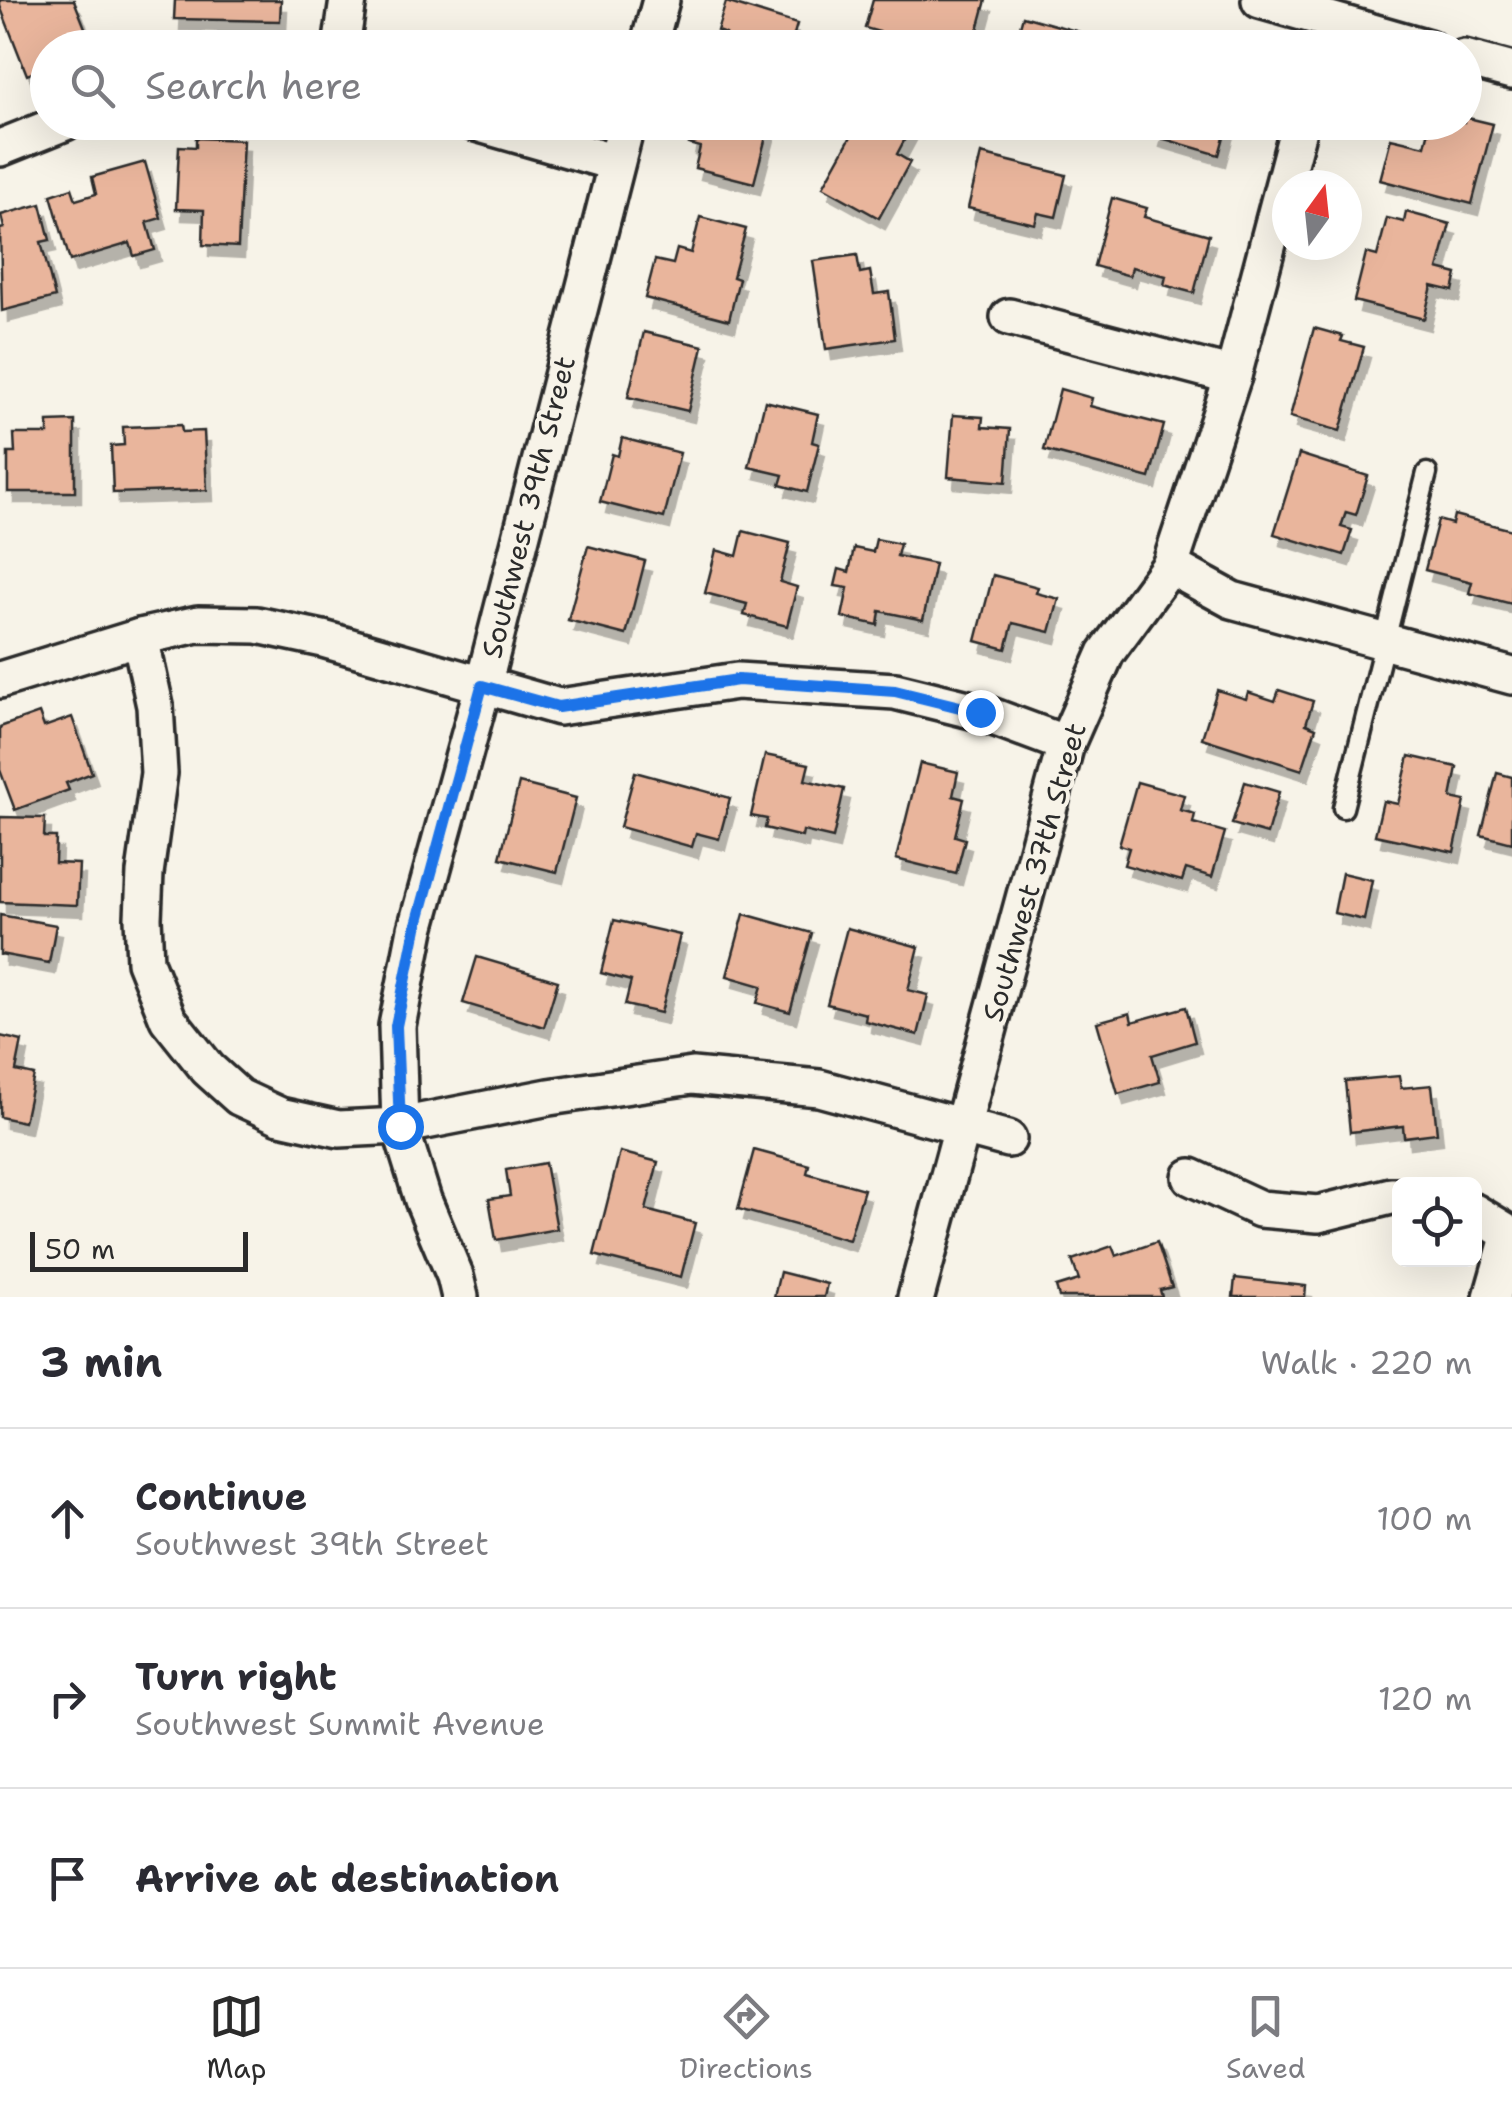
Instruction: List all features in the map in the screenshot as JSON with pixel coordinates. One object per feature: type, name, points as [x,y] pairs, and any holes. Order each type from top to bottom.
[{"type":"street","points":[[343,30],[348,0]]},
{"type":"street","points":[[653,30],[661,0]]},
{"type":"street","points":[[1260,0],[1359,30]]},
{"type":"street","points":[[1482,63],[1512,71]]},
{"type":"street","points":[[0,148],[30,136]]},
{"type":"street","points":[[537,140],[616,162]]},
{"type":"street","name":"Southwest 39th Street","points":[[460,1297],[400,1126],[396,1026],[416,928],[622,140]]},
{"type":"street","name":"Southwest 37th Street","points":[[916,1297],[1066,744],[1106,653],[1170,566],[1233,376],[1295,140]]},
{"type":"street","points":[[1009,317],[1233,376]]},
{"type":"street","points":[[1170,566],[1232,600],[1512,676]]},
{"type":"street","points":[[0,680],[140,637],[198,624],[257,624],[323,639],[558,707],[738,680],[895,691],[980,712],[1066,744]]},
{"type":"street","points":[[140,637],[155,706],[159,773],[145,874],[145,962],[168,1019],[208,1069],[238,1097],[280,1116],[339,1129],[400,1126],[549,1097],[692,1076],[818,1088],[1008,1139]]},
{"type":"street","points":[[1191,1177],[1260,1208],[1318,1214],[1392,1196]]},
{"type":"street","points":[[1482,1217],[1511,1234],[1492,1297]]},
{"type":"lane","points":[[1342,808],[1428,472]]},
{"type":"building","points":[[0,0],[74,0],[86,30],[30,30],[27,75]]},
{"type":"building","points":[[175,0],[281,0],[280,21],[174,19]]},
{"type":"building","points":[[873,0],[986,0],[978,30],[865,28]]},
{"type":"building","points":[[726,2],[797,24],[795,30],[717,30]]},
{"type":"building","points":[[1023,16],[1073,30],[1019,30]]},
{"type":"building","points":[[1482,121],[1493,124],[1472,204],[1380,180],[1390,140],[1425,146],[1426,140],[1482,140]]},
{"type":"building","points":[[196,140],[243,140],[238,247],[203,245],[204,210],[176,209],[179,146],[196,147]]},
{"type":"building","points":[[690,140],[765,140],[754,183],[695,168],[700,147],[689,144]]},
{"type":"building","points":[[849,140],[904,140],[897,154],[910,162],[879,218],[823,187]]},
{"type":"building","points":[[1168,140],[1223,140],[1219,155]]},
{"type":"building","points":[[981,154],[1066,175],[1056,217],[1038,213],[1035,224],[968,208]]},
{"type":"building","points":[[145,162],[161,218],[147,222],[155,250],[134,256],[130,243],[70,261],[51,195],[72,188],[76,200],[96,194],[92,177]]},
{"type":"building","points":[[1112,198],[1147,208],[1144,217],[1209,235],[1194,293],[1164,285],[1166,276],[1132,267],[1130,276],[1094,266]]},
{"type":"building","points":[[41,204],[50,240],[41,242],[55,297],[2,311],[1,215]]},
{"type":"building","points":[[1406,212],[1450,224],[1438,269],[1457,274],[1453,291],[1432,286],[1424,319],[1354,301],[1366,253],[1377,256],[1387,218],[1404,222]]},
{"type":"building","points":[[700,217],[746,229],[733,277],[739,279],[729,320],[645,298],[655,260],[673,264],[677,249],[691,253]]},
{"type":"building","points":[[857,255],[860,273],[870,271],[874,294],[889,292],[895,339],[826,349],[813,261]]},
{"type":"building","points":[[1314,328],[1364,347],[1340,431],[1290,417]]},
{"type":"building","points":[[644,332],[703,346],[688,411],[628,397]]},
{"type":"building","points":[[1060,389],[1092,398],[1090,406],[1164,425],[1150,478],[1044,450]]},
{"type":"building","points":[[765,401],[818,414],[812,442],[819,444],[807,492],[780,485],[783,475],[749,467]]},
{"type":"building","points":[[953,415],[983,417],[982,427],[1010,429],[1006,482],[948,477]]},
{"type":"building","points":[[75,421],[75,492],[8,492],[8,453],[15,453],[14,434],[48,434],[48,422]]},
{"type":"building","points":[[181,425],[182,432],[204,431],[207,490],[113,493],[111,446],[124,445],[123,427]]},
{"type":"building","points":[[622,438],[680,453],[664,518],[600,502],[612,454],[618,456]]},
{"type":"building","points":[[1299,454],[1368,476],[1356,515],[1346,512],[1341,527],[1352,530],[1344,555],[1274,534]]},
{"type":"building","points":[[1454,515],[1512,530],[1512,604],[1469,593],[1472,582],[1425,570],[1438,520],[1452,524]]},
{"type":"building","points":[[743,531],[790,543],[780,582],[797,587],[787,626],[744,615],[747,604],[705,593],[716,550],[737,556]]},
{"type":"building","points":[[876,539],[900,544],[897,556],[935,564],[923,620],[880,611],[878,625],[842,617],[848,588],[835,586],[839,569],[849,572],[854,548],[873,552]]},
{"type":"building","points":[[588,546],[645,561],[626,635],[568,620]]},
{"type":"building","points":[[993,575],[1038,587],[1036,593],[1059,599],[1050,632],[1013,623],[1006,649],[976,641]]},
{"type":"building","points":[[1217,690],[1246,699],[1248,692],[1275,701],[1279,690],[1313,701],[1306,724],[1316,728],[1302,770],[1202,738]]},
{"type":"building","points":[[39,713],[44,727],[72,717],[92,773],[66,783],[69,790],[15,810],[0,770],[0,727]]},
{"type":"building","points":[[765,755],[809,764],[805,780],[844,789],[833,838],[803,831],[802,837],[765,828],[767,819],[751,816]]},
{"type":"building","points":[[1409,756],[1457,767],[1451,798],[1465,801],[1454,852],[1375,835],[1383,801],[1398,804]]},
{"type":"building","points":[[920,763],[958,772],[953,796],[964,799],[955,836],[965,839],[956,874],[896,859]]},
{"type":"building","points":[[635,772],[730,798],[719,839],[696,833],[692,847],[620,827]]},
{"type":"building","points":[[1497,773],[1512,777],[1512,843],[1481,835]]},
{"type":"building","points":[[1137,782],[1184,795],[1180,810],[1195,814],[1193,823],[1225,832],[1212,877],[1186,869],[1182,881],[1124,865],[1129,848],[1119,845]]},
{"type":"building","points":[[1245,782],[1279,792],[1267,834],[1232,824]]},
{"type":"building","points":[[519,783],[576,798],[557,872],[500,858]]},
{"type":"building","points":[[0,817],[45,818],[44,837],[56,837],[55,863],[79,864],[77,905],[0,902]]},
{"type":"building","points":[[1342,873],[1372,880],[1364,920],[1334,913]]},
{"type":"building","points":[[744,914],[812,933],[790,1012],[757,1003],[762,986],[727,976]]},
{"type":"building","points":[[0,915],[56,925],[49,963],[0,954]]},
{"type":"building","points":[[614,920],[680,935],[661,1013],[625,1005],[631,981],[601,973]]},
{"type":"building","points":[[847,928],[919,947],[908,990],[928,995],[918,1035],[865,1021],[866,1014],[827,1004]]},
{"type":"building","points":[[477,957],[558,981],[544,1027],[463,1003]]},
{"type":"building","points":[[1186,1007],[1195,1042],[1152,1055],[1160,1082],[1118,1094],[1097,1022],[1130,1013],[1132,1022]]},
{"type":"building","points":[[0,1036],[22,1041],[16,1071],[34,1075],[24,1122],[0,1117]]},
{"type":"building","points":[[1399,1076],[1401,1088],[1432,1085],[1437,1133],[1404,1137],[1403,1126],[1350,1132],[1345,1081]]},
{"type":"building","points":[[754,1150],[809,1165],[807,1173],[864,1189],[849,1240],[738,1209]]},
{"type":"building","points":[[620,1152],[658,1162],[646,1210],[695,1223],[681,1277],[594,1255]]},
{"type":"building","points":[[545,1163],[557,1229],[496,1240],[489,1199],[510,1196],[506,1170]]},
{"type":"building","points":[[1157,1242],[1172,1287],[1160,1290],[1162,1297],[1059,1297],[1056,1287],[1079,1280],[1072,1260],[1112,1246],[1116,1256]]},
{"type":"building","points":[[780,1272],[827,1284],[824,1297],[774,1297]]},
{"type":"building","points":[[1235,1278],[1306,1286],[1305,1297],[1233,1297]]},
{"type":"route","points":[[400,1126],[396,1026],[416,928],[482,686],[558,707],[738,680],[895,691],[980,712]]}]
